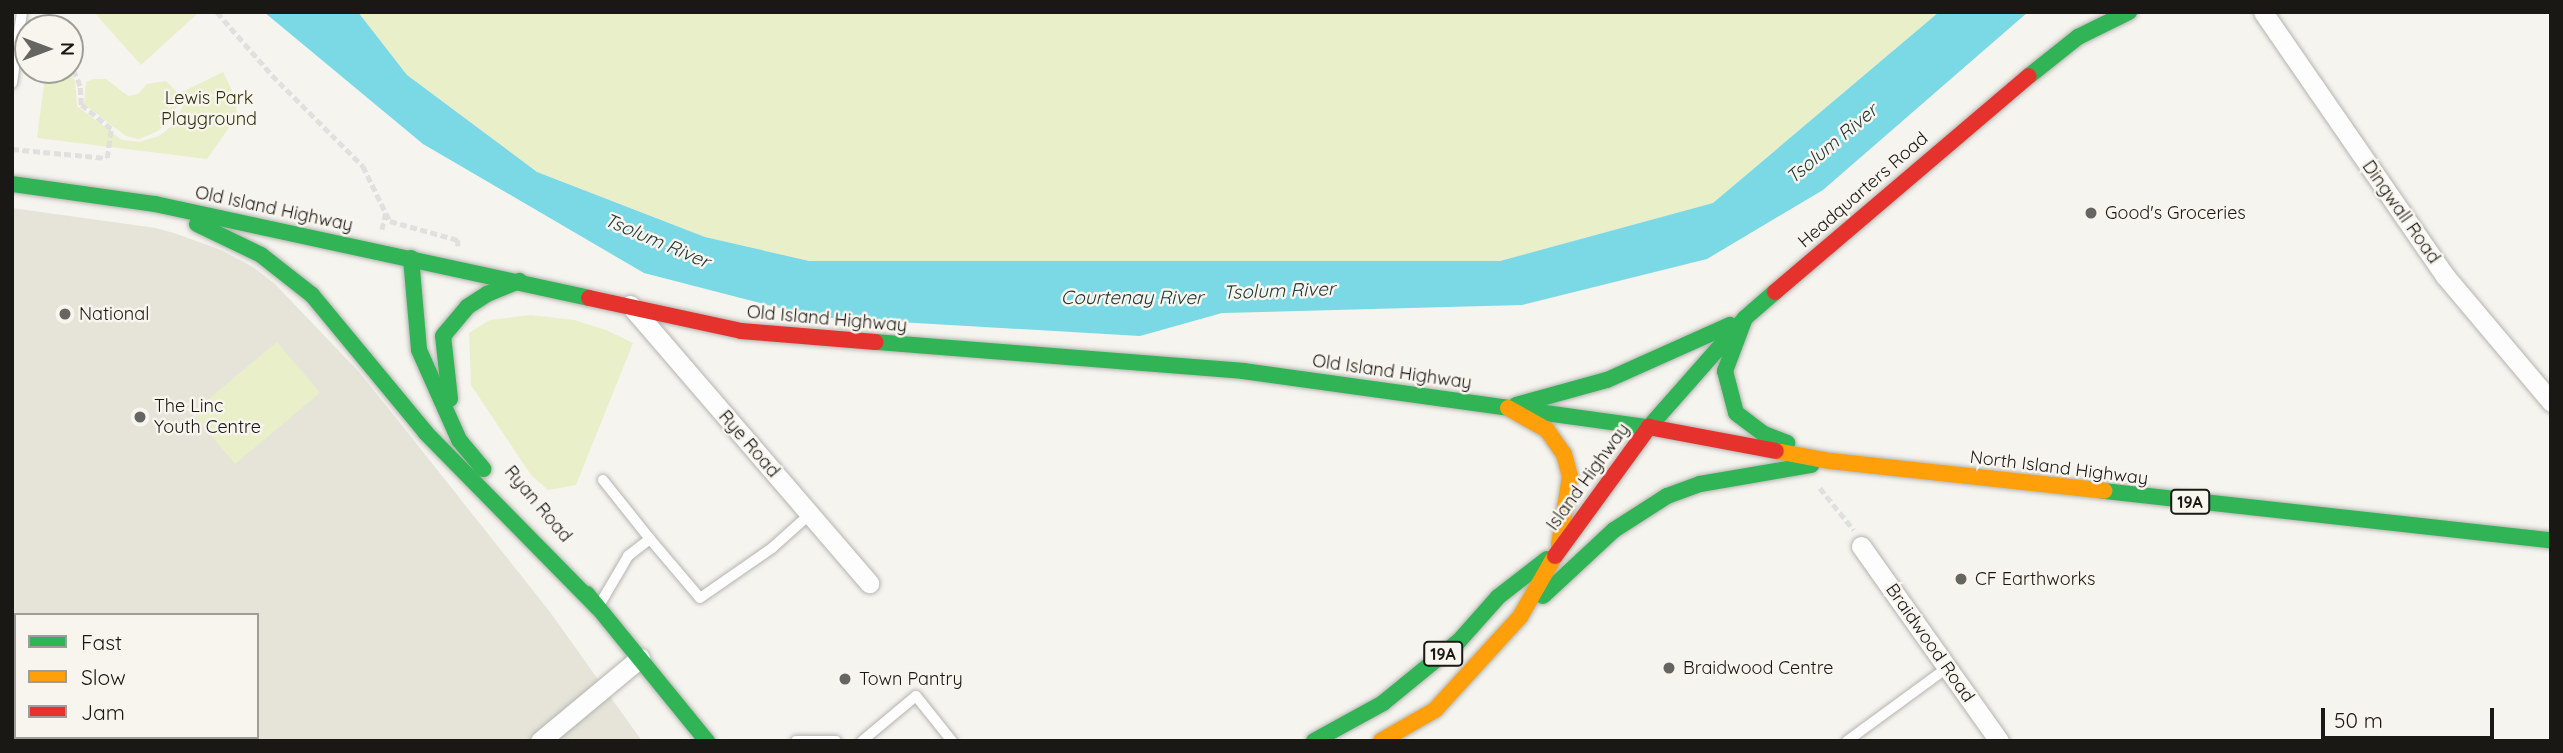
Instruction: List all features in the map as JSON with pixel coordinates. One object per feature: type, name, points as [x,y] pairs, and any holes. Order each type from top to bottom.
[{"type":"main road","name":"Headquarters Road","points":[[1649,427],[1745,318],[2005,95],[2078,37],[2129,12]]},
{"type":"main road","name":"Old Island Highway","points":[[12,184],[155,204],[629,304],[741,331],[1243,371],[1649,427]]},
{"type":"main road","points":[[155,204],[261,255],[312,295],[426,433],[598,608]]},
{"type":"main road","name":"Ryan Road","points":[[411,258],[419,350],[459,440],[707,741]]},
{"type":"main road","points":[[459,440],[445,376],[443,336],[467,307],[487,293],[520,281]]},
{"type":"main road","points":[[1508,408],[1626,373],[1745,318]]},
{"type":"main road","points":[[1745,318],[1726,370],[1736,413],[1764,434],[1830,461]]},
{"type":"main road","points":[[1508,408],[1547,430],[1564,454],[1570,477],[1559,549]]},
{"type":"main road","name":"North Island Highway","points":[[1649,427],[1830,461],[2551,540]]},
{"type":"main road","name":"Island Highway","points":[[1380,733],[1436,710],[1520,617],[1559,549],[1649,427]]},
{"type":"main road","points":[[1520,617],[1615,530],[1667,496],[1711,481],[1830,461]]},
{"type":"main road","name":"Island Highway","points":[[1314,741],[1383,703],[1459,641],[1498,597],[1559,549]]},
{"type":"street","name":"Dingwall Road","points":[[2263,12],[2445,276],[2551,402]]},
{"type":"street","name":"Rye Road","points":[[629,304],[869,583]]},
{"type":"street","name":"Braidwood Road","points":[[1858,539],[1999,741]]},
{"type":"street","points":[[540,741],[640,658]]},
{"type":"lane","points":[[12,83],[22,12]]},
{"type":"lane","points":[[603,480],[700,598],[772,548],[810,514]]},
{"type":"lane","points":[[598,608],[628,556],[650,539]]},
{"type":"lane","points":[[1847,741],[1948,667]]},
{"type":"lane","points":[[862,741],[916,696],[952,741]]},
{"type":"lane","points":[[1380,733],[1383,703]]},
{"type":"lane","points":[[1423,733],[1436,710]]},
{"type":"lane","points":[[796,741],[835,741]]},
{"type":"path","points":[[217,12],[272,75],[363,166],[386,213],[376,251]]},
{"type":"path","points":[[12,149],[107,159],[111,129],[81,105],[79,84]]},
{"type":"path","points":[[1818,486],[1858,539]]},
{"type":"shaded area","points":[[12,208],[156,228],[177,234],[221,250],[253,267],[275,284],[359,372],[408,433],[550,612],[642,741],[12,741]]},
{"type":"green space","points":[[94,12],[199,12],[141,65]]},
{"type":"green space","points":[[358,12],[1939,12],[1713,203],[1500,261],[809,261],[705,237],[537,172],[407,75]]},
{"type":"green space","name":"Lewis Park Playground","points":[[223,72],[235,97],[237,116],[207,159],[37,138],[44,84],[75,84],[77,106],[122,140],[140,142],[159,136],[173,125],[183,106],[182,92]]},
{"type":"green space","points":[[106,79],[128,96],[138,94],[147,84],[166,81],[178,93],[177,106],[172,118],[158,131],[139,139],[126,136],[84,104],[86,82]]},
{"type":"green space","points":[[530,315],[574,320],[606,330],[633,343],[576,485],[548,490],[531,475],[471,385],[469,333],[490,320]]},
{"type":"green space","points":[[277,342],[320,393],[235,464],[192,413]]},
{"type":"water","name":"Courtenay River","points":[[264,12],[358,12],[407,75],[537,172],[705,237],[809,261],[1500,261],[1713,203],[1939,12],[2028,12],[1823,190],[1707,259],[1522,305],[1222,313],[1140,336],[814,317],[644,273],[423,144]]},
{"type":"traffic: fast","points":[[2029,76],[2078,37],[2129,12]]},
{"type":"traffic: fast","points":[[12,184],[155,204],[589,298]]},
{"type":"traffic: fast","points":[[197,224],[261,255],[312,295],[426,433],[598,608]]},
{"type":"traffic: fast","points":[[411,258],[419,350],[459,440],[483,469]]},
{"type":"traffic: fast","points":[[450,399],[443,336],[467,307],[487,294],[520,281]]},
{"type":"traffic: fast","points":[[876,342],[1243,371],[1649,427],[1745,318],[1775,292]]},
{"type":"traffic: fast","points":[[1745,318],[1725,371],[1736,413],[1764,434],[1787,443]]},
{"type":"traffic: fast","points":[[1516,405],[1607,380],[1730,325]]},
{"type":"traffic: fast","points":[[1543,596],[1614,530],[1667,496],[1700,484],[1811,465]]},
{"type":"traffic: fast","points":[[2104,491],[2551,540]]},
{"type":"traffic: fast","points":[[1314,741],[1383,703],[1459,641],[1498,597],[1547,559]]},
{"type":"traffic: fast","points":[[587,594],[707,741]]},
{"type":"traffic: slow","points":[[1508,408],[1547,430],[1564,454],[1570,477],[1559,545]]},
{"type":"traffic: slow","points":[[1776,451],[1830,461],[2104,491]]},
{"type":"traffic: slow","points":[[1381,741],[1435,710],[1520,617],[1555,556]]},
{"type":"traffic: jam","points":[[1775,292],[2029,76]]},
{"type":"traffic: jam","points":[[589,298],[741,331],[876,342]]},
{"type":"traffic: jam","points":[[1555,556],[1649,427],[1776,451]]},
{"type":"place","name":"Good's Groceries","points":[[2091,213]]},
{"type":"place","name":"National","points":[[65,314]]},
{"type":"place","name":"The Linc Youth Centre","points":[[140,417]]},
{"type":"place","name":"CF Earthworks","points":[[1961,579]]},
{"type":"place","name":"Braidwood Centre","points":[[1669,668]]},
{"type":"place","name":"Town Pantry","points":[[845,679]]},
{"type":"water label","name":"Tsolum River","points":[[1832,144]]},
{"type":"water label","name":"Tsolum River","points":[[657,241]]},
{"type":"water label","name":"Tsolum River","points":[[1279,291]]}]
